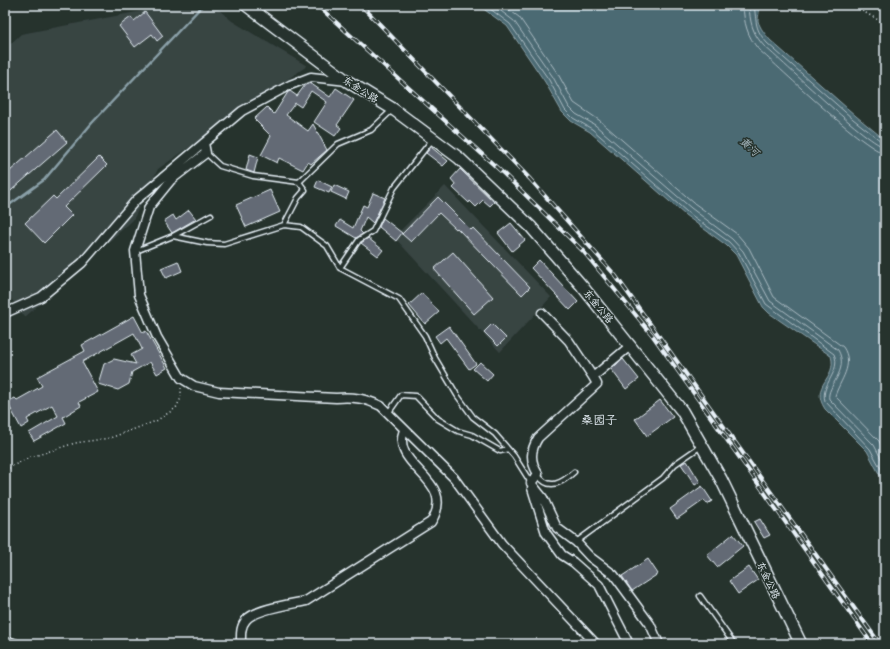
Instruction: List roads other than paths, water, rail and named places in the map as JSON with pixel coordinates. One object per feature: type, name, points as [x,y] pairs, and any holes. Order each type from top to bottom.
[{"type":"main road","name":"东金公路","points":[[246,5],[347,81],[393,109],[459,158],[531,227],[631,345],[682,411],[721,480],[801,644]]},
{"type":"street","points":[[5,313],[41,297],[76,268],[136,200],[242,111],[290,85],[311,76],[347,81]]},
{"type":"street","points":[[204,143],[206,153],[171,180],[149,207],[135,251],[139,294],[157,337],[181,378],[194,386],[219,392],[336,398],[352,396],[367,399],[381,406],[389,412],[404,430],[454,478],[502,544],[596,644]]},
{"type":"street","points":[[530,483],[538,474],[533,466],[531,456],[533,447],[538,438],[597,384],[569,342],[542,314]]},
{"type":"street","points":[[592,377],[631,345]]},
{"type":"street","points":[[241,644],[242,627],[250,616],[284,605],[306,601],[431,522],[437,510],[438,496],[434,488],[402,449],[402,436],[404,430]]},
{"type":"street","points":[[530,483],[543,498],[557,528],[576,542],[590,557],[614,576],[650,624],[659,644]]},
{"type":"street","points":[[530,483],[546,533],[562,555],[573,562],[599,585],[629,644]]},
{"type":"street","points":[[5,640],[16,644]]},
{"type":"lane","points":[[299,182],[338,144],[371,130],[393,109]]},
{"type":"lane","points":[[340,268],[358,240],[373,231],[394,188],[433,139]]},
{"type":"lane","points":[[206,153],[220,166],[253,176],[299,182],[305,190],[298,198],[284,225]]},
{"type":"lane","points":[[135,251],[173,236],[211,215]]},
{"type":"lane","points":[[173,236],[207,243],[224,244],[284,225],[301,226],[327,246],[340,268],[399,299],[425,336],[435,358],[457,395],[473,417],[495,434],[508,450],[530,483]]},
{"type":"lane","points":[[389,412],[401,395],[416,396],[438,419],[458,431],[472,435],[500,451],[508,450]]},
{"type":"lane","points":[[576,542],[663,478],[675,464],[701,446]]},
{"type":"lane","points":[[538,474],[546,483],[557,484],[563,482],[574,472]]},
{"type":"lane","points":[[700,596],[734,644]]},
{"type":"water","name":"黄河","points":[[478,5],[757,5],[759,11],[759,24],[770,40],[885,140],[885,485],[867,451],[825,409],[821,400],[820,393],[822,387],[831,370],[831,356],[769,313],[763,307],[736,255],[726,245],[685,215],[590,132],[571,121],[562,112],[545,82],[507,26]]},
{"type":"waterway","points":[[5,208],[44,180],[92,123],[203,5]]},
{"type":"railway","points":[[317,5],[504,174],[583,251],[653,336],[872,644]]},
{"type":"railway","points":[[361,5],[530,179],[615,275],[880,644]]},
{"type":"district","name":"桑园子","points":[[599,419]]}]
